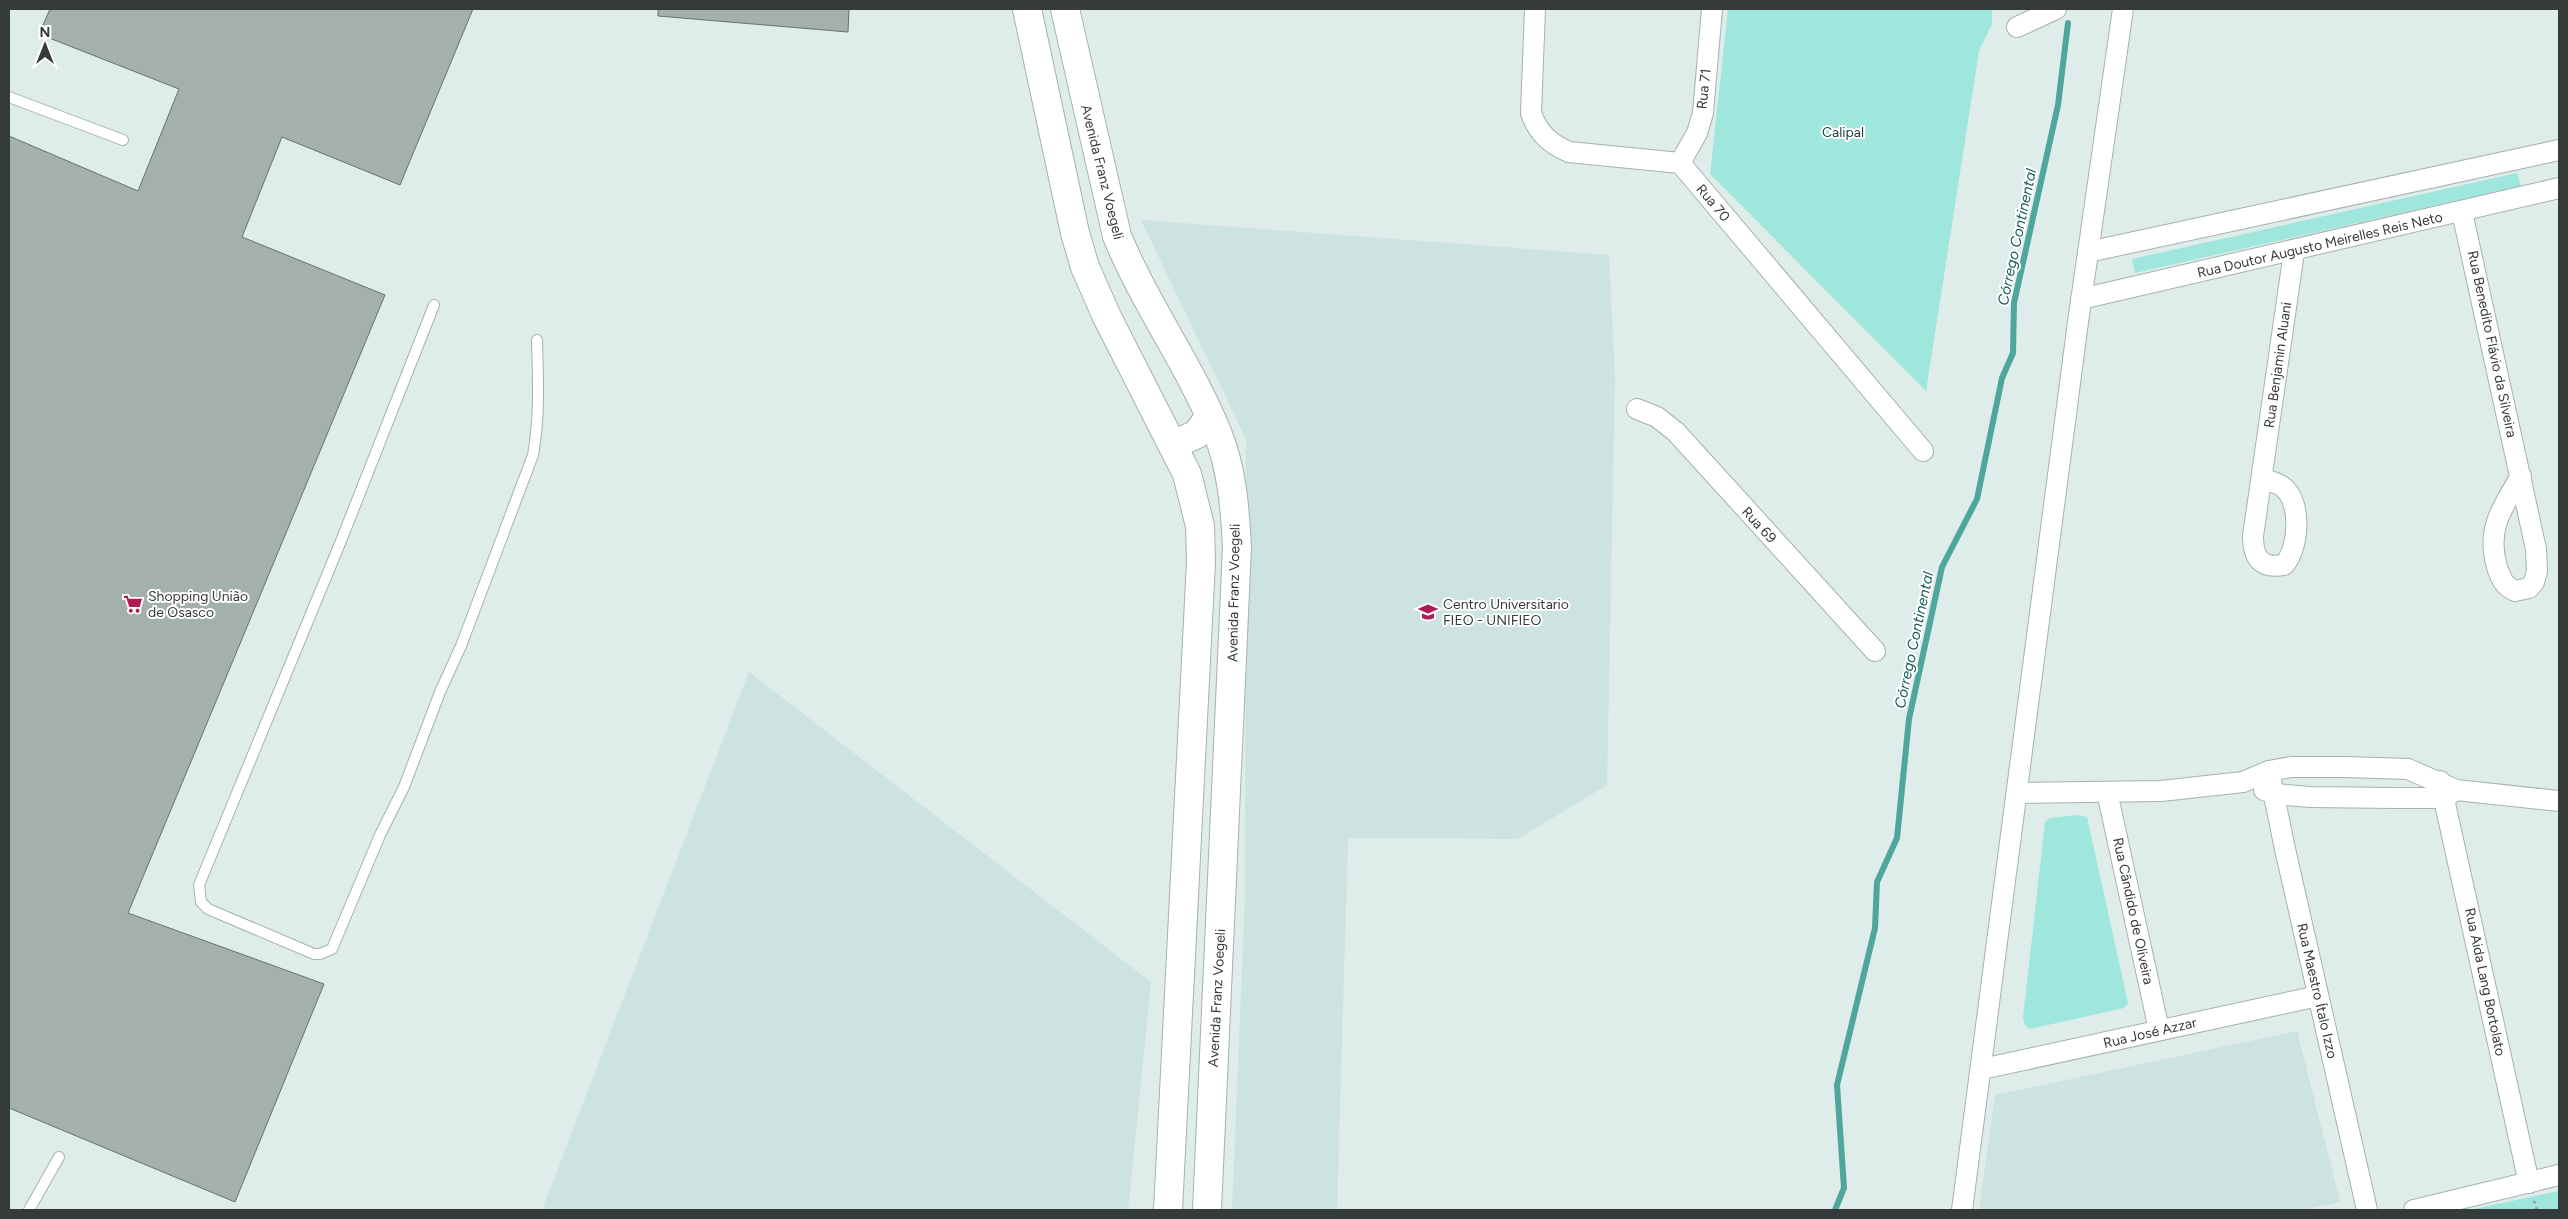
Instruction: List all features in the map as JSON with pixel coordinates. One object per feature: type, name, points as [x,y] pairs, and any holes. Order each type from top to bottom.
[{"type":"main road","points":[[1027,9],[1075,233],[1085,267],[1107,318],[1187,474],[1200,526],[1201,562],[1168,1210]]},
{"type":"main road","name":"Avenida Franz Voegeli","points":[[1064,9],[1116,236],[1129,266],[1210,416],[1227,463],[1235,511],[1237,547],[1207,1210]]},
{"type":"main road","points":[[1040,69],[1054,74],[1073,90],[1081,104],[1095,145]]},
{"type":"main road","points":[[1173,445],[1197,434],[1210,416]]},
{"type":"main road","points":[[1187,474],[1208,466],[1227,463]]},
{"type":"street","points":[[1535,9],[1531,113],[1536,126],[1543,136],[1555,146],[1569,152],[1680,163]]},
{"type":"street","name":"Rua 71","points":[[1680,163],[1697,133],[1702,113],[1712,9]]},
{"type":"street","points":[[2017,27],[2056,9]]},
{"type":"street","points":[[1962,1210],[1982,1069],[2007,854],[2017,793],[2081,300],[2123,9]]},
{"type":"street","points":[[2088,252],[2559,152]]},
{"type":"street","name":"Rua 70","points":[[1680,163],[1923,451]]},
{"type":"street","name":"Rua Doutor Augusto Meirelles Reis Neto","points":[[2081,300],[2294,252],[2559,188]]},
{"type":"street","name":"Rua Benedito Flávio da Silveira","points":[[2462,212],[2521,476],[2536,549],[2537,571],[2534,582],[2529,588],[2516,591],[2502,581],[2493,554],[2493,537],[2494,524],[2521,476]]},
{"type":"street","name":"Rua Benjamin Aluani","points":[[2262,479],[2294,252]]},
{"type":"street","name":"Rua 69","points":[[1637,409],[1657,416],[1676,432],[1876,651]]},
{"type":"street","points":[[2017,793],[2161,791],[2243,782],[2269,771],[2290,767],[2313,766],[2408,769],[2447,789]]},
{"type":"street","name":"Rua Maestro Ítalo Izzo","points":[[2269,771],[2367,1210]]},
{"type":"street","points":[[2243,782],[2275,794],[2447,789],[2559,801]]},
{"type":"street","name":"Rua Aida Lang Bortolato","points":[[2447,789],[2529,1183]]},
{"type":"street","name":"Rua Cândido de Oliveira","points":[[2107,792],[2159,1030]]},
{"type":"street","name":"Rua José Azzar","points":[[1982,1069],[2318,996]]},
{"type":"street","points":[[2414,1210],[2559,1175]]},
{"type":"lane","points":[[9,97],[123,140]]},
{"type":"lane","points":[[434,306],[341,541],[199,885],[201,902],[208,909],[314,954],[320,954],[332,948],[380,835],[404,787],[440,692],[461,646],[524,480],[533,455],[538,426],[537,340]]},
{"type":"lane","points":[[29,1210],[59,1157]]},
{"type":"shaded area","name":"Centro Universitario FIEO - UNIFIEO","points":[[1141,220],[1609,255],[1615,378],[1607,785],[1518,839],[1348,838],[1337,1210],[1232,1210],[1245,898],[1246,439]]},
{"type":"shaded area","points":[[749,672],[1151,982],[1128,1210],[542,1210]]},
{"type":"shaded area","points":[[2297,1031],[2340,1202],[2303,1210],[1979,1210],[1995,1095]]},
{"type":"green space","name":"Calipal","points":[[1728,9],[1992,9],[1992,24],[1979,51],[1926,391],[1710,174]]},
{"type":"green space","points":[[2517,173],[2521,186],[2135,273],[2132,259]]},
{"type":"green space","points":[[2077,815],[2087,817],[2128,1003],[2124,1008],[2030,1029],[2025,1025],[2023,1018],[2045,822],[2050,818]]},
{"type":"green space","points":[[2559,1191],[2559,1210],[2469,1210]]},
{"type":"building","name":"Shopping União de Osasco","points":[[50,9],[473,9],[400,185],[282,137],[242,237],[385,295],[128,913],[324,984],[235,1202],[9,1108],[9,136],[138,191],[179,89],[39,34]]},
{"type":"building","points":[[658,9],[849,9],[848,32],[658,16]]},
{"type":"waterway","name":"Córrego Continental","points":[[1835,1210],[1844,1188],[1837,1085],[1875,928],[1877,882],[1897,838],[1909,719],[1942,567],[1977,499],[2002,378],[2013,353],[2014,303],[2058,105],[2068,23]]},
{"type":"place","name":"Shopping União de Osasco","points":[[133,604]]},
{"type":"place","name":"Centro Universitario FIEO - UNIFIEO","points":[[1428,612]]}]
